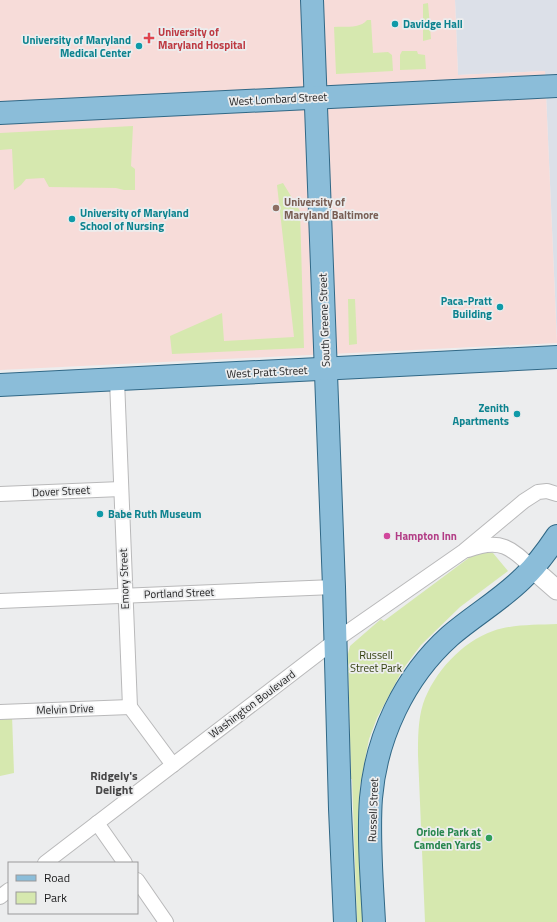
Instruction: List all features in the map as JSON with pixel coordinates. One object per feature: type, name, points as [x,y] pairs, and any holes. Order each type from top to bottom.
[{"type":"main road","name":"South Greene Street","points":[[312,0],[336,640]]},
{"type":"main road","name":"West Lombard Street","points":[[0,113],[557,86]]},
{"type":"main road","name":"West Pratt Street","points":[[0,385],[557,357]]},
{"type":"main road","name":"Russell Street","points":[[374,922],[371,798],[378,757],[398,703],[417,672],[437,648],[463,625],[513,588],[533,569],[557,536]]},
{"type":"main road","points":[[336,640],[344,921]]},
{"type":"street","name":"Emory Street","points":[[117,380],[130,707]]},
{"type":"street","name":"Dover Street","points":[[0,494],[121,489]]},
{"type":"street","name":"Washington Boulevard","points":[[45,862],[336,640],[464,551],[524,501],[538,492],[547,491],[557,494]]},
{"type":"street","name":"Washington Boulevard","points":[[464,551],[480,545],[498,545],[516,552],[533,569]]},
{"type":"street","points":[[533,569],[557,590]]},
{"type":"street","name":"Portland Street","points":[[0,601],[334,587]]},
{"type":"street","points":[[130,707],[173,765]]},
{"type":"street","name":"Melvin Drive","points":[[0,712],[130,707]]},
{"type":"street","points":[[97,823],[124,862]]},
{"type":"street","points":[[138,881],[166,922]]},
{"type":"street","points":[[0,897],[8,891]]},
{"type":"shaded area","name":"University of Maryland Baltimore","points":[[0,0],[455,0],[458,75],[545,71],[557,343],[0,370]]},
{"type":"shaded area","points":[[455,0],[557,0],[557,340],[545,71],[458,75]]},
{"type":"green space","points":[[428,3],[431,39],[423,41],[423,4]]},
{"type":"green space","points":[[367,20],[371,20],[373,53],[388,52],[392,55],[393,71],[336,74],[334,27],[356,26]]},
{"type":"green space","points":[[402,51],[417,51],[418,54],[425,55],[426,69],[400,70],[400,55]]},
{"type":"green space","points":[[133,126],[131,166],[135,169],[135,190],[116,188],[49,187],[44,178],[26,179],[14,190],[12,149],[0,150],[0,133]]},
{"type":"green space","points":[[283,183],[300,211],[304,348],[172,354],[170,336],[222,313],[224,341],[294,337],[277,185]]},
{"type":"green space","points":[[348,299],[355,299],[357,344],[349,345]]},
{"type":"green space","name":"Russell Street Park","points":[[481,552],[493,553],[508,571],[460,607],[421,645],[403,669],[377,718],[369,739],[360,786],[359,825],[363,922],[357,922],[351,779],[348,654],[350,646],[381,619],[384,621],[470,557]]},
{"type":"green space","name":"Oriole Park at Camden Yards","points":[[557,624],[557,922],[425,922],[418,742],[420,716],[428,692],[434,681],[450,660],[460,650],[482,636],[508,627]]},
{"type":"green space","points":[[12,715],[14,773],[0,776],[0,716]]},
{"type":"place","name":"Davidge Hall","points":[[395,24]]},
{"type":"place","name":"University of Maryland Hospital","points":[[149,38]]},
{"type":"place","name":"University of Maryland Medical Center","points":[[139,46]]},
{"type":"place","name":"University of Maryland Baltimore","points":[[276,208]]},
{"type":"place","name":"University of Maryland School of Nursing","points":[[72,219]]},
{"type":"place","name":"Paca-Pratt Building","points":[[500,307]]},
{"type":"place","name":"Zenith Apartments","points":[[517,414]]},
{"type":"place","name":"Babe Ruth Museum","points":[[100,514]]},
{"type":"place","name":"Hampton Inn","points":[[387,536]]},
{"type":"place","name":"Oriole Park at Camden Yards","points":[[489,838]]},
{"type":"district","name":"Ridgely's Delight","points":[[114,783]]}]
